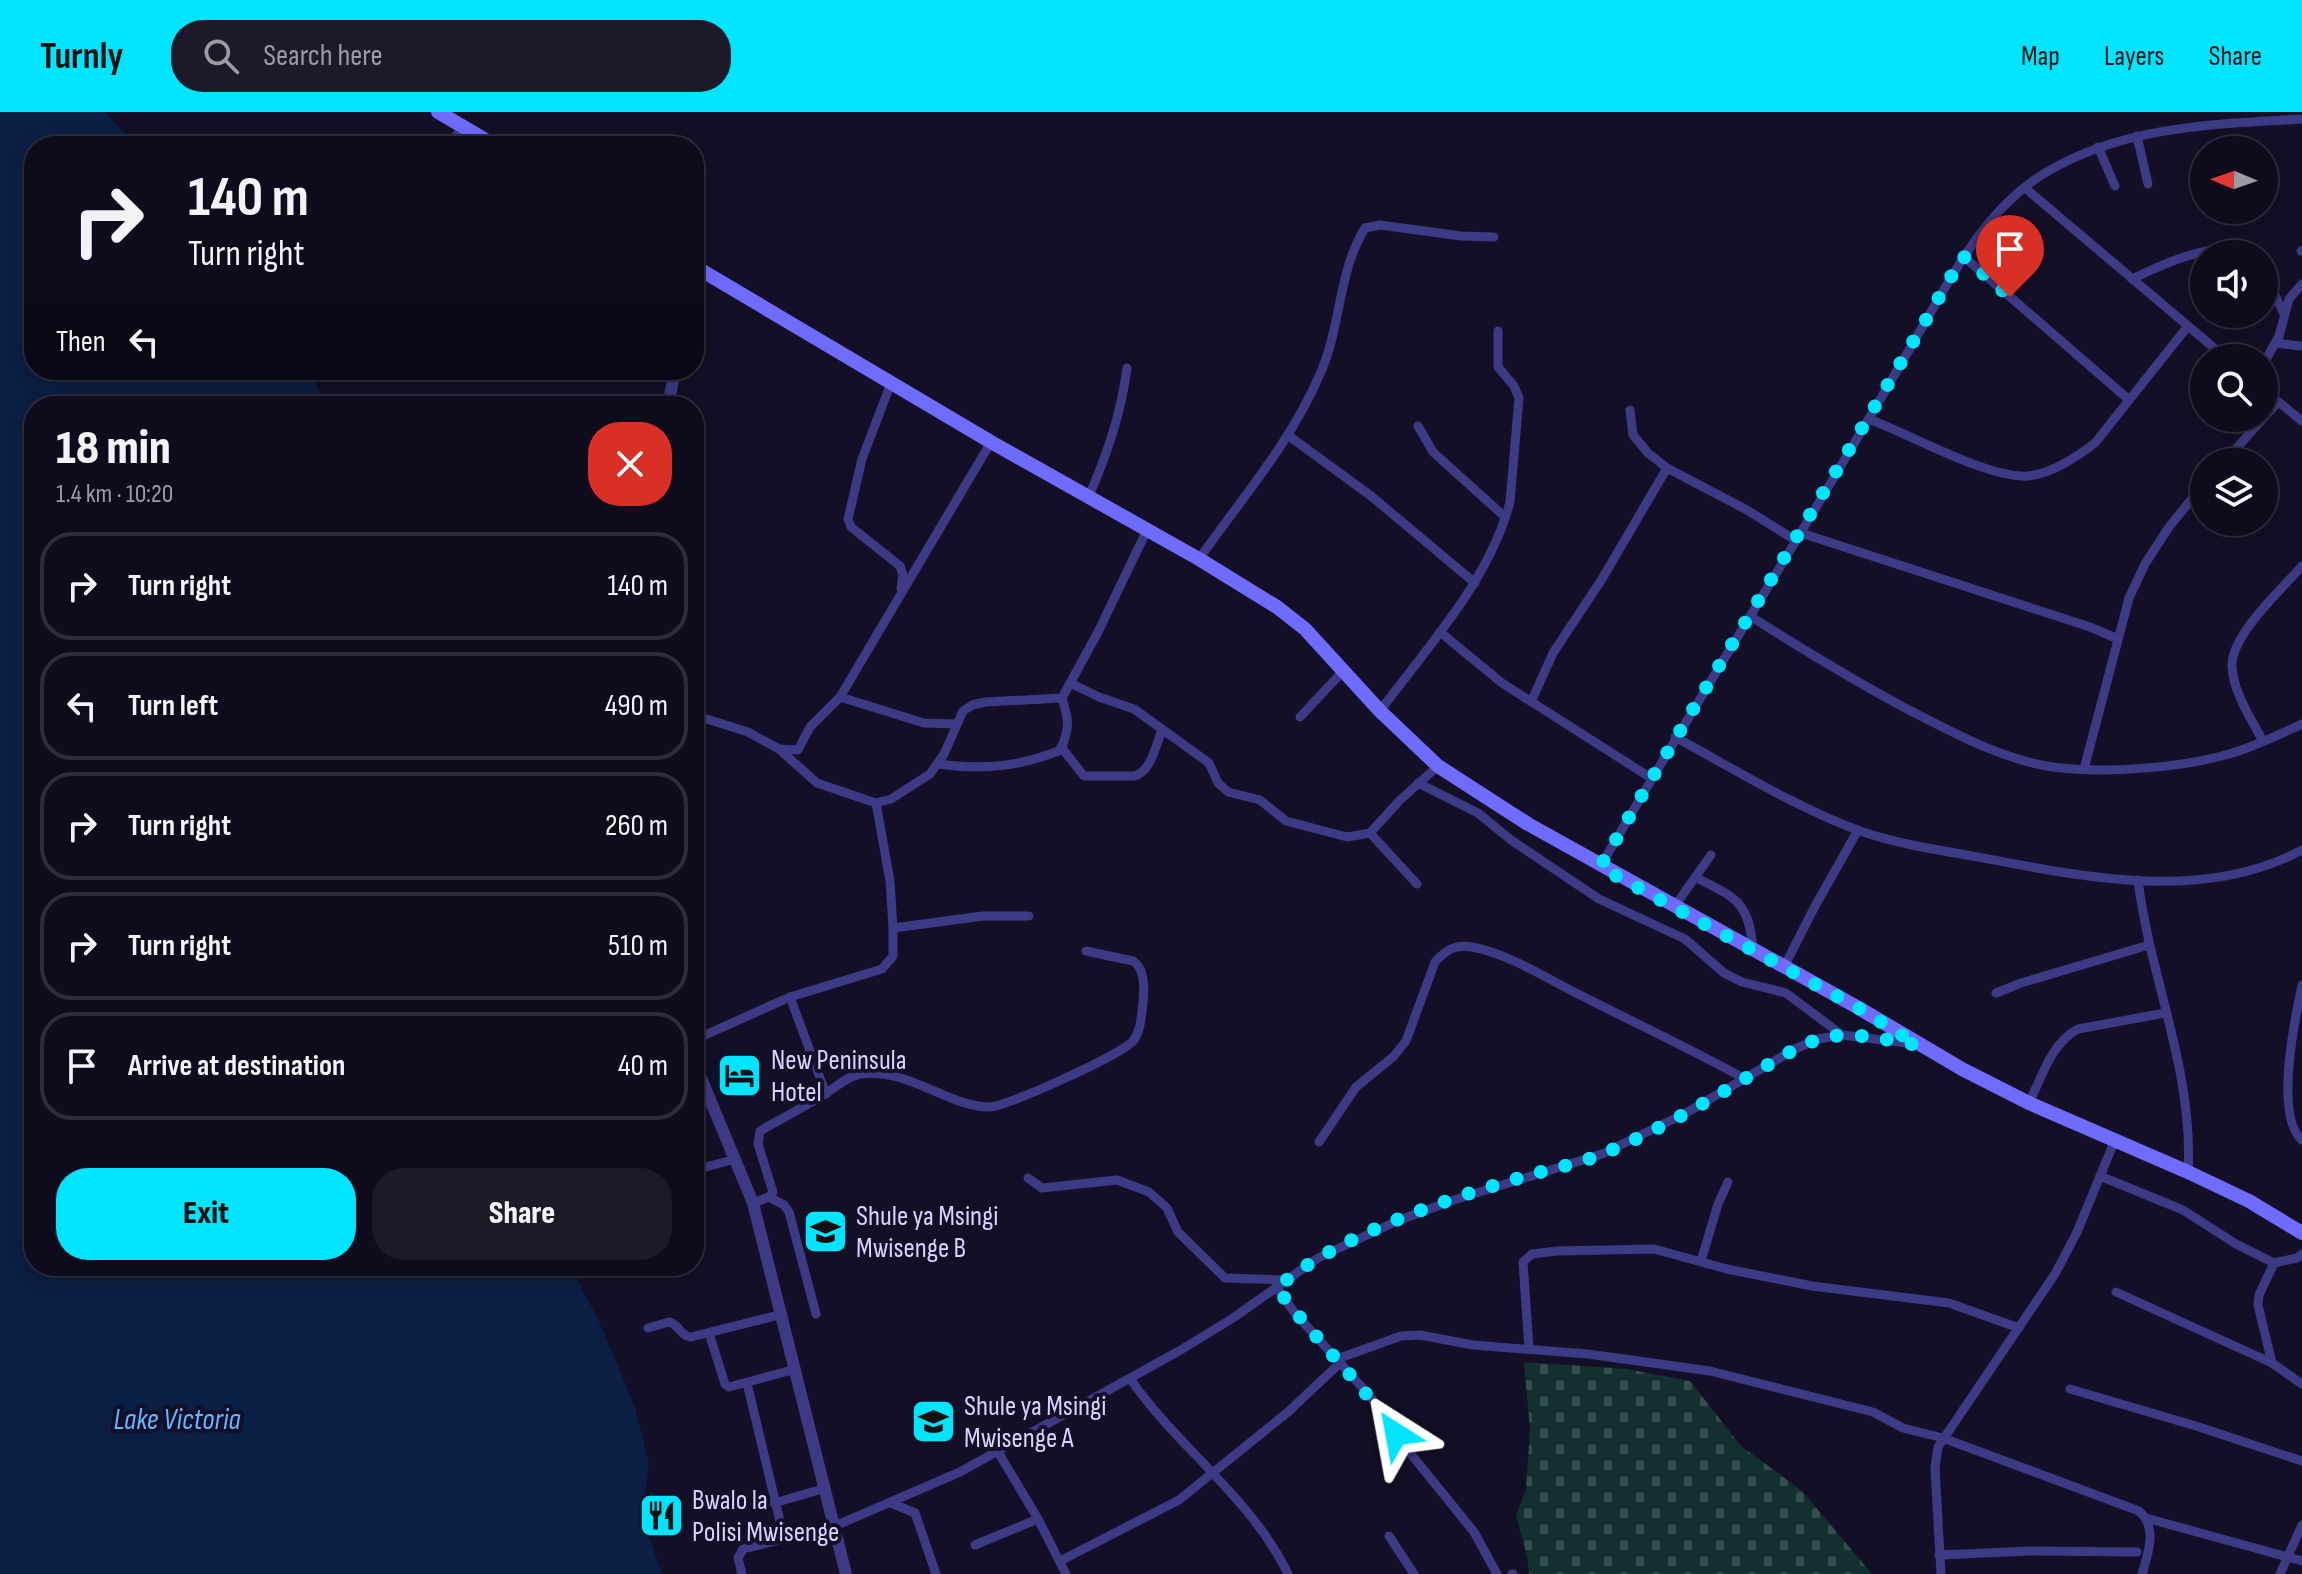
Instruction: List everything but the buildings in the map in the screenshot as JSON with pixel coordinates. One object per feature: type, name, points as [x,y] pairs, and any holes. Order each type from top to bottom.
[{"type":"main road","points":[[438,112],[478,136]]},
{"type":"main road","points":[[704,272],[1277,607],[1305,629],[1380,711],[1438,766],[1493,803],[1600,867],[1857,1007],[1918,1045],[2029,1103],[2249,1201],[2302,1233]]},
{"type":"street","points":[[1600,867],[1675,737],[1869,419],[1963,256],[1990,222],[2025,188],[2047,172],[2098,147],[2187,127],[2302,119]]},
{"type":"street","points":[[456,136],[462,127]]},
{"type":"street","points":[[2137,136],[2148,184]]},
{"type":"street","points":[[2098,147],[2115,186]]},
{"type":"street","points":[[2025,188],[2209,344]]},
{"type":"street","points":[[1199,559],[1289,436],[1330,349],[1355,243],[1365,228],[1380,225],[1461,236],[1494,237]]},
{"type":"street","points":[[2132,279],[2190,254]]},
{"type":"street","points":[[1963,256],[2128,399]]},
{"type":"street","points":[[2300,346],[2276,343],[2289,299],[2302,284]]},
{"type":"street","points":[[2278,301],[2284,314]]},
{"type":"street","points":[[1869,419],[1990,470],[2029,476],[2051,470],[2095,443],[2188,326]]},
{"type":"street","points":[[1380,711],[1475,583],[1510,502],[1519,398],[1514,386],[1498,367],[1498,331]]},
{"type":"street","points":[[1089,496],[1118,420],[1127,368]]},
{"type":"street","points":[[891,383],[862,459],[848,519],[851,527],[902,570],[899,595]]},
{"type":"street","points":[[2278,402],[2302,421]]},
{"type":"street","points":[[1630,410],[1633,435],[1639,445],[1667,468],[1798,536],[2090,627],[2118,639]]},
{"type":"street","points":[[1418,426],[1433,452],[1505,517]]},
{"type":"street","points":[[2237,448],[2251,432]]},
{"type":"street","points":[[1289,436],[1371,496],[1475,583]]},
{"type":"street","points":[[779,749],[798,750],[810,727],[840,697],[991,442]]},
{"type":"street","points":[[1531,702],[1553,653],[1602,579],[1667,468]]},
{"type":"street","points":[[2084,769],[2129,598],[2145,564],[2190,501]]},
{"type":"street","points":[[938,764],[1004,767],[1030,763],[1061,750],[1068,733],[1069,718],[1062,698],[1147,530]]},
{"type":"street","points":[[2263,741],[2235,682],[2233,654],[2240,638],[2302,566]]},
{"type":"street","points":[[1750,616],[1864,687],[1983,747],[2034,763],[2084,769],[2188,763],[2230,753],[2302,724]]},
{"type":"street","points":[[1440,632],[1502,683],[1651,778]]},
{"type":"street","points":[[1300,717],[1344,670]]},
{"type":"street","points":[[1070,683],[1134,709],[1209,763],[1221,787],[1228,792],[1260,800],[1286,821],[1347,837],[1370,833],[1438,766]]},
{"type":"street","points":[[840,697],[924,723],[955,724]]},
{"type":"street","points":[[704,718],[748,732],[779,749],[817,783],[876,803],[891,799],[938,764],[955,724],[963,711],[972,705],[1062,698]]},
{"type":"street","points":[[1061,747],[1084,776],[1134,776],[1146,768],[1162,730]]},
{"type":"street","points":[[1675,737],[1762,784],[1858,830],[1916,846],[2017,865],[2138,880],[2206,880],[2234,876],[2302,850]]},
{"type":"street","points":[[1418,783],[1478,813],[1511,840],[1599,899],[1685,939],[1724,973],[1742,982],[1786,993],[1842,1035]]},
{"type":"street","points":[[704,1036],[790,997],[882,969],[893,956],[890,881],[876,803]]},
{"type":"street","points":[[1784,967],[1858,830]]},
{"type":"street","points":[[1370,833],[1417,884]]},
{"type":"street","points":[[1674,907],[1711,855]]},
{"type":"street","points":[[1695,877],[1742,906],[1751,927],[1753,950]]},
{"type":"street","points":[[2138,880],[2149,945],[2178,1060],[2186,1109],[2188,1172]]},
{"type":"street","points":[[893,928],[983,916],[1029,916]]},
{"type":"street","points":[[1996,993],[2149,945]]},
{"type":"street","points":[[1319,1142],[1356,1087],[1393,1057],[1406,1041],[1435,962],[1444,952],[1455,947],[1483,951],[1534,972],[1666,1035],[1745,1079]]},
{"type":"street","points":[[769,1197],[773,1186],[758,1144],[758,1135],[844,1080],[859,1074],[898,1077],[964,1101],[992,1107],[1029,1094],[1119,1052],[1133,1041],[1139,1028],[1143,1006],[1139,964],[1086,951]]},
{"type":"street","points":[[2302,985],[2293,1031],[2289,1103],[2291,1123],[2302,1140]]},
{"type":"street","points":[[790,997],[826,1094]]},
{"type":"street","points":[[2029,1103],[2055,1049],[2067,1034],[2078,1029],[2165,1013]]},
{"type":"street","points":[[742,1574],[738,1558],[740,1551],[835,1526],[998,1452],[1069,1410],[1131,1380],[1233,1318],[1318,1258],[1397,1221],[1508,1181],[1617,1148],[1818,1039],[1842,1035],[1918,1045]]},
{"type":"street","points":[[704,1084],[753,1203],[846,1574]]},
{"type":"street","points":[[1941,1574],[1935,1468],[1937,1450],[2055,1274],[2077,1232],[2115,1140]]},
{"type":"street","points":[[704,1167],[736,1159]]},
{"type":"street","points":[[2100,1176],[2183,1210],[2236,1244],[2274,1263],[2302,1254]]},
{"type":"street","points":[[1028,1178],[1044,1188],[1100,1181],[1130,1183],[1159,1199],[1167,1208],[1178,1232],[1225,1278],[1286,1280]]},
{"type":"street","points":[[1701,1261],[1728,1182]]},
{"type":"street","points":[[753,1203],[769,1197],[784,1205],[789,1212],[816,1314]]},
{"type":"street","points":[[1529,1349],[1522,1271],[1526,1258],[1557,1251],[1637,1248],[1669,1251],[1727,1269],[1812,1286],[1949,1303],[2019,1328]]},
{"type":"street","points":[[2272,1363],[2258,1314],[2258,1300],[2274,1263]]},
{"type":"street","points":[[1277,1288],[1294,1312],[1370,1396],[1406,1448],[1459,1512],[1497,1574]]},
{"type":"street","points":[[2116,1292],[2272,1363],[2302,1384]]},
{"type":"street","points":[[648,1328],[669,1322],[687,1337],[783,1314]]},
{"type":"street","points":[[709,1333],[725,1384],[734,1387],[796,1369]]},
{"type":"street","points":[[1060,1561],[1179,1500],[1288,1412],[1338,1361],[1401,1336],[1420,1335],[1473,1345],[1588,1354],[1710,1371],[1863,1409],[1903,1428],[1943,1438],[2132,1507],[2146,1518],[2302,1561]]},
{"type":"street","points":[[1131,1380],[1154,1413],[1214,1474],[1252,1520],[1288,1574]]},
{"type":"street","points":[[747,1383],[784,1538]]},
{"type":"street","points":[[2070,1389],[2302,1461]]},
{"type":"street","points":[[998,1452],[1066,1574]]},
{"type":"street","points":[[774,1503],[826,1488]]},
{"type":"street","points":[[891,1503],[915,1513],[936,1574]]},
{"type":"street","points":[[2142,1574],[2149,1547],[2146,1518]]},
{"type":"street","points":[[975,1545],[1038,1519]]},
{"type":"street","points":[[2280,1574],[2302,1525]]},
{"type":"street","points":[[1389,1536],[1414,1574]]},
{"type":"street","points":[[1939,1555],[2029,1551],[2137,1552]]},
{"type":"green space","points":[[1524,1362],[1627,1369],[1690,1381],[1741,1446],[1802,1491],[1872,1574],[1529,1574],[1516,1515],[1526,1489],[1530,1429]]},
{"type":"water","name":"Lake Victoria","points":[[0,112],[105,112],[128,136],[24,136],[24,380],[313,380],[323,396],[24,396],[24,1276],[575,1276],[598,1319],[635,1407],[649,1464],[642,1517],[662,1574],[0,1574]]},
{"type":"place","name":"New Peninsula Hotel","points":[[740,1076]]},
{"type":"place","name":"Shule ya Msingi Mwisenge B","points":[[825,1232]]},
{"type":"place","name":"Shule ya Msingi Mwisenge A","points":[[933,1422]]},
{"type":"place","name":"Bwalo la Polisi Mwisenge","points":[[661,1516]]},
{"type":"route","points":[[1396,1434],[1370,1396],[1294,1312],[1277,1288],[1286,1280],[1318,1258],[1397,1221],[1631,1142],[1818,1039],[1842,1035],[1867,1036],[1918,1045],[1857,1007],[1600,867],[1675,737],[1856,441],[1963,256],[2010,297]]}]
